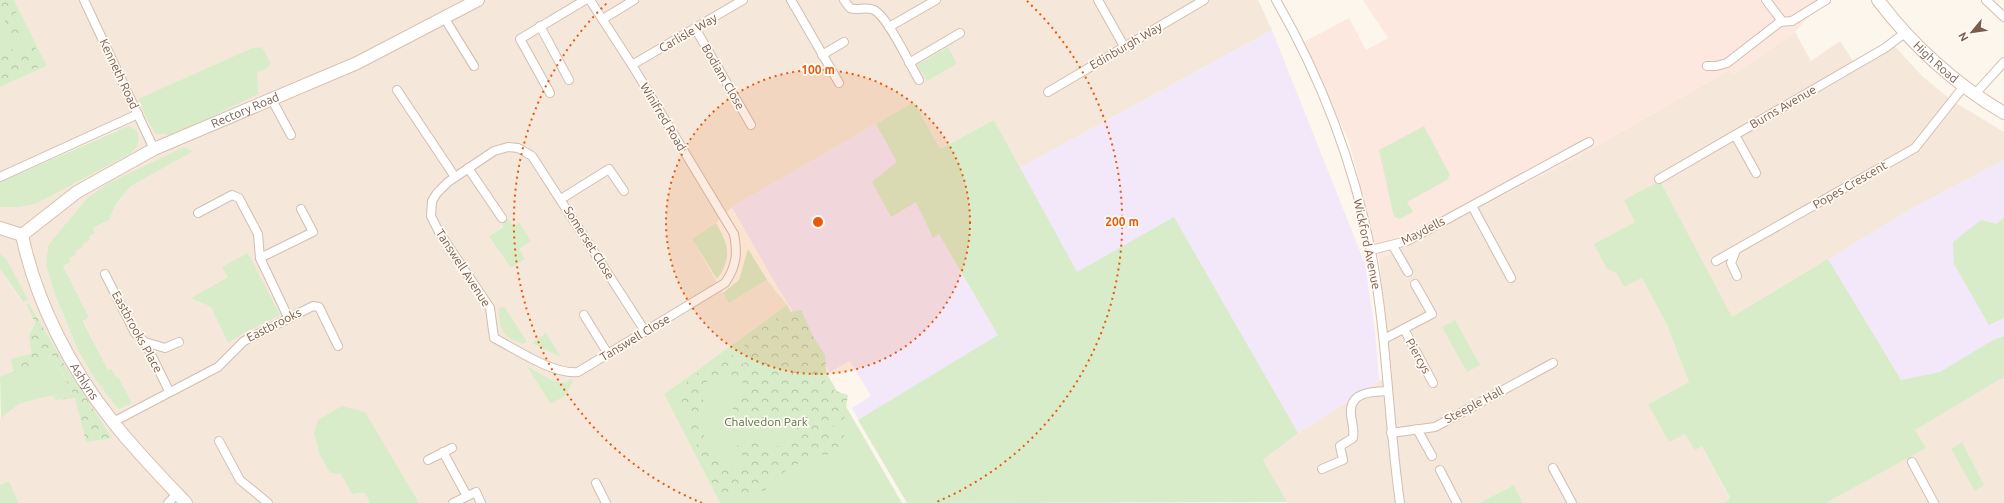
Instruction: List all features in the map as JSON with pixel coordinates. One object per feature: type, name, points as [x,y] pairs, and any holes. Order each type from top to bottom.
[{"type":"street","name":"Kenneth Road","points":[[84,0],[154,149]]},
{"type":"street","name":"Rectory Road","points":[[22,235],[77,192],[154,149],[357,64],[445,19],[478,0]]},
{"type":"street","points":[[550,93],[520,39],[585,0]]},
{"type":"street","name":"Winifred Road","points":[[590,0],[632,65],[734,234]]},
{"type":"street","points":[[602,19],[634,0]]},
{"type":"street","name":"Carlisle Way","points":[[632,65],[743,0]]},
{"type":"street","points":[[790,0],[839,83]]},
{"type":"street","points":[[844,0],[852,9],[873,10],[879,14],[889,27],[919,80]]},
{"type":"street","points":[[889,27],[936,0]]},
{"type":"street","points":[[1098,0],[1125,48]]},
{"type":"street","name":"Edinburgh Way","points":[[1048,92],[1125,48],[1204,0]]},
{"type":"street","name":"Wickford Avenue","points":[[1276,0],[1299,41],[1323,93],[1341,139],[1371,250],[1384,339],[1391,433],[1400,503]]},
{"type":"street","points":[[1766,0],[1782,21]]},
{"type":"street","points":[[1707,66],[1716,66],[1727,63],[1782,21],[1792,21],[1826,0]]},
{"type":"street","name":"High Road","points":[[1878,0],[1906,32],[1964,86],[2004,113]]},
{"type":"street","points":[[1986,0],[2004,16]]},
{"type":"street","points":[[445,19],[474,66]]},
{"type":"street","points":[[540,26],[569,80]]},
{"type":"street","name":"Bodiam Close","points":[[695,28],[751,125]]},
{"type":"street","name":"Burns Avenue","points":[[1659,178],[1885,48],[1906,32]]},
{"type":"street","points":[[909,62],[960,34]]},
{"type":"street","points":[[822,55],[844,42]]},
{"type":"street","points":[[1975,94],[2004,62]]},
{"type":"street","name":"Popes Crescent","points":[[1716,261],[1915,148],[1964,86]]},
{"type":"street","points":[[397,90],[455,177]]},
{"type":"street","points":[[272,100],[291,135]]},
{"type":"street","points":[[0,177],[138,114]]},
{"type":"street","points":[[1735,135],[1756,173]]},
{"type":"street","name":"Maydells","points":[[1371,250],[1393,246],[1407,241],[1589,142]]},
{"type":"street","name":"Tanswell Avenue","points":[[494,338],[490,308],[439,232],[431,216],[432,201],[442,186],[494,152],[508,147],[518,148],[532,156]]},
{"type":"street","name":"Somerset Close","points":[[532,156],[561,198],[645,331]]},
{"type":"street","points":[[468,168],[502,218]]},
{"type":"street","points":[[561,198],[609,168],[624,191]]},
{"type":"street","points":[[198,213],[232,195],[239,198],[258,234],[260,258],[288,317]]},
{"type":"street","points":[[1472,206],[1511,278]]},
{"type":"street","points":[[260,258],[313,232],[301,209]]},
{"type":"street","points":[[0,228],[22,235]]},
{"type":"street","name":"Tanswell Close","points":[[494,338],[550,367],[571,373],[578,372],[725,283],[734,269],[736,260],[734,234]]},
{"type":"street","name":"Ashlyns","points":[[22,235],[26,256],[43,304],[66,350],[113,422],[182,499]]},
{"type":"street","points":[[1393,246],[1408,272]]},
{"type":"street","points":[[1736,250],[1731,263],[1737,276]]},
{"type":"street","name":"Eastbrooks Place","points":[[105,274],[135,333],[144,342],[169,391]]},
{"type":"street","name":"Piercys","points":[[1384,339],[1432,314],[1415,284]]},
{"type":"street","name":"Eastbrooks","points":[[113,422],[169,391],[218,368],[227,360],[239,344],[288,317],[316,305],[319,307],[338,346]]},
{"type":"street","points":[[584,315],[608,354]]},
{"type":"street","name":"Piercys","points":[[1404,329],[1433,383]]},
{"type":"street","points":[[144,342],[165,348],[179,342]]},
{"type":"street","name":"Steeple Hall","points":[[1391,433],[1434,427],[1553,363]]},
{"type":"street","points":[[1322,469],[1344,460],[1340,446],[1353,438],[1354,430],[1351,409],[1354,400],[1367,392],[1388,391]]},
{"type":"street","points":[[1417,429],[1432,456]]},
{"type":"street","points":[[219,441],[240,480],[268,503]]},
{"type":"street","points":[[428,460],[452,448]]},
{"type":"street","points":[[443,452],[467,496]]},
{"type":"street","points":[[1912,462],[1934,503]]},
{"type":"street","points":[[1553,468],[1572,503]]},
{"type":"street","points":[[1440,470],[1457,503]]},
{"type":"street","points":[[596,482],[606,503]]},
{"type":"street","points":[[453,503],[476,492],[481,503]]},
{"type":"street","points":[[168,503],[182,499]]},
{"type":"shaded area","points":[[14,0],[1258,0],[1272,30],[1020,168],[994,120],[940,149],[914,102],[732,207],[716,223],[692,239],[729,303],[767,280],[787,305],[664,394],[720,503],[419,503],[407,484],[314,433],[319,453],[330,473],[341,473],[352,494],[365,493],[370,503],[19,503],[9,481],[0,485],[0,417],[1,418],[19,404],[45,397],[52,396],[57,400],[75,397],[86,442],[86,396],[65,365],[29,303],[26,304],[35,323],[29,335],[31,355],[10,359],[14,372],[0,377],[0,269],[22,302],[6,258],[0,254],[0,207],[19,207],[36,204],[130,154],[117,130],[0,182],[0,87],[47,66]],"holes":[[[262,47],[265,70],[139,99],[252,48]],[[957,64],[927,81],[918,65]],[[192,151],[131,186],[117,202],[109,220],[93,228],[89,236],[69,258],[71,262],[63,266],[89,317],[83,320],[108,370],[116,377],[118,376],[132,403],[113,403],[95,379],[78,351],[46,265],[48,245],[87,198]],[[508,218],[513,226],[519,249],[489,236],[503,226]],[[228,277],[248,331],[228,343],[211,307],[192,298]],[[527,365],[545,377],[561,384],[569,381],[551,404]]]},
{"type":"shaded area","points":[[1363,0],[1823,0],[1795,32],[1733,74],[1729,70],[1579,156],[1379,260],[1349,141],[1302,43],[1349,18],[1366,50],[1388,38]]},
{"type":"shaded area","points":[[1272,30],[1365,264],[1375,332],[1379,381],[1298,433],[1263,460],[1287,502],[907,503],[852,408],[871,396],[850,361],[830,372],[774,281],[732,207],[914,102],[940,149],[994,120],[1020,168]]},
{"type":"shaded area","points":[[1795,32],[1811,61],[1840,41],[1855,64],[1891,42],[1922,76],[1951,100],[2004,132],[2004,160],[1913,208],[1732,318],[1660,181],[1635,222],[1595,244],[1624,287],[1642,278],[1666,323],[1689,382],[1648,404],[1702,446],[1730,499],[1724,503],[1523,503],[1514,485],[1479,503],[1286,503],[1263,460],[1298,433],[1392,373],[1379,260],[1579,156],[1729,70],[1733,74]]},
{"type":"shaded area","points":[[2004,160],[2004,377],[1915,430],[1732,318],[1913,208]]},
{"type":"shaded area","points":[[2004,377],[2004,503],[1826,503],[1925,448],[1915,430]]},
{"type":"green space","points":[[0,0],[14,0],[47,66],[0,87]]},
{"type":"green space","points":[[0,0],[11,0],[24,31],[20,37],[8,38],[4,31],[6,12],[0,4]]},
{"type":"green space","points":[[0,44],[6,45],[22,56],[35,46],[41,66],[0,85]]},
{"type":"green space","points":[[262,47],[271,64],[265,70],[257,72],[258,94],[174,135],[156,134],[138,99],[252,48]]},
{"type":"green space","points":[[948,47],[957,64],[927,81],[917,65]]},
{"type":"green space","points":[[914,102],[940,149],[994,120],[1077,272],[1174,217],[1298,433],[1263,460],[1287,502],[907,503],[858,420],[998,335],[939,234],[933,238],[916,202],[891,217],[872,182],[897,162],[876,124]]},
{"type":"green space","points":[[128,126],[136,130],[139,140],[137,146],[130,154],[36,204],[19,207],[0,207],[0,182]]},
{"type":"green space","points":[[1424,126],[1450,175],[1448,177],[1449,179],[1407,202],[1413,212],[1400,219],[1394,217],[1379,150]]},
{"type":"green space","points":[[184,147],[193,151],[131,186],[117,202],[109,220],[93,228],[95,233],[89,236],[90,240],[82,244],[83,247],[75,251],[77,254],[69,258],[71,262],[63,266],[89,317],[83,321],[108,370],[111,369],[116,377],[118,376],[132,403],[119,409],[95,379],[78,351],[55,294],[46,265],[48,245],[87,198],[111,182]]},
{"type":"green space","points":[[1660,181],[1732,317],[1828,259],[1901,380],[1940,372],[1993,340],[2004,336],[2004,377],[1915,430],[1926,448],[1826,503],[1724,503],[1730,498],[1702,446],[1695,450],[1685,434],[1669,442],[1648,404],[1689,382],[1666,323],[1642,278],[1624,287],[1616,273],[1607,269],[1594,244],[1635,222],[1624,200]]},
{"type":"green space","points":[[2004,217],[2004,318],[1989,325],[1954,264],[1953,242],[1981,220],[1997,224]]},
{"type":"green space","points":[[508,218],[513,226],[519,222],[531,241],[519,249],[525,259],[511,268],[489,236],[503,227],[503,222]]},
{"type":"green space","points":[[716,223],[726,244],[727,251],[725,264],[717,279],[692,239]]},
{"type":"green space","points":[[748,249],[767,280],[729,303],[723,293],[739,280]]},
{"type":"green space","points":[[248,253],[280,315],[228,343],[211,307],[191,298],[228,277],[222,267]]},
{"type":"green space","points":[[0,254],[6,258],[28,300],[23,302],[0,269]]},
{"type":"green space","points":[[29,303],[65,365],[112,438],[86,442],[75,398],[56,400],[52,396],[73,393],[52,355],[14,372],[10,359],[31,354],[29,335],[35,323],[26,304]]},
{"type":"green space","name":"Chalvedon Park","points":[[787,305],[902,503],[720,503],[664,394]]},
{"type":"green space","points":[[504,306],[527,342],[522,344],[510,338],[503,332],[498,309]]},
{"type":"green space","points":[[801,310],[813,336],[825,355],[825,383],[833,390],[848,395],[844,420],[826,431],[841,432],[849,441],[849,449],[836,455],[810,454],[802,463],[797,464],[770,481],[765,491],[756,491],[743,497],[722,497],[712,482],[708,463],[696,450],[697,443],[691,440],[685,429],[694,424],[717,452],[741,471],[749,466],[737,446],[758,435],[761,442],[768,449],[785,444],[796,436],[793,422],[784,414],[752,422],[733,410],[732,399],[740,393],[743,382],[725,375],[715,377],[699,389],[706,407],[700,414],[691,416],[682,408],[680,398],[684,386],[690,378],[715,362],[719,354],[730,352],[737,361],[744,364],[747,353],[743,347],[762,328],[776,318]]},
{"type":"green space","points":[[1455,320],[1480,365],[1467,372],[1442,327]]},
{"type":"green space","points":[[546,333],[561,357],[532,343]]},
{"type":"green space","points":[[52,355],[73,393],[45,397],[19,404],[1,418],[0,377]]},
{"type":"green space","points":[[526,365],[542,375],[561,383],[570,379],[573,380],[566,395],[551,404]]},
{"type":"green space","points":[[342,406],[365,412],[419,503],[370,503],[365,493],[352,494],[341,474],[330,473],[319,453],[314,433],[318,420]]},
{"type":"green space","points":[[1962,442],[1984,485],[1975,491],[1951,449]]},
{"type":"green space","points":[[9,481],[19,503],[0,503],[0,485]]},
{"type":"green space","points":[[1514,485],[1523,503],[1479,503]]}]
